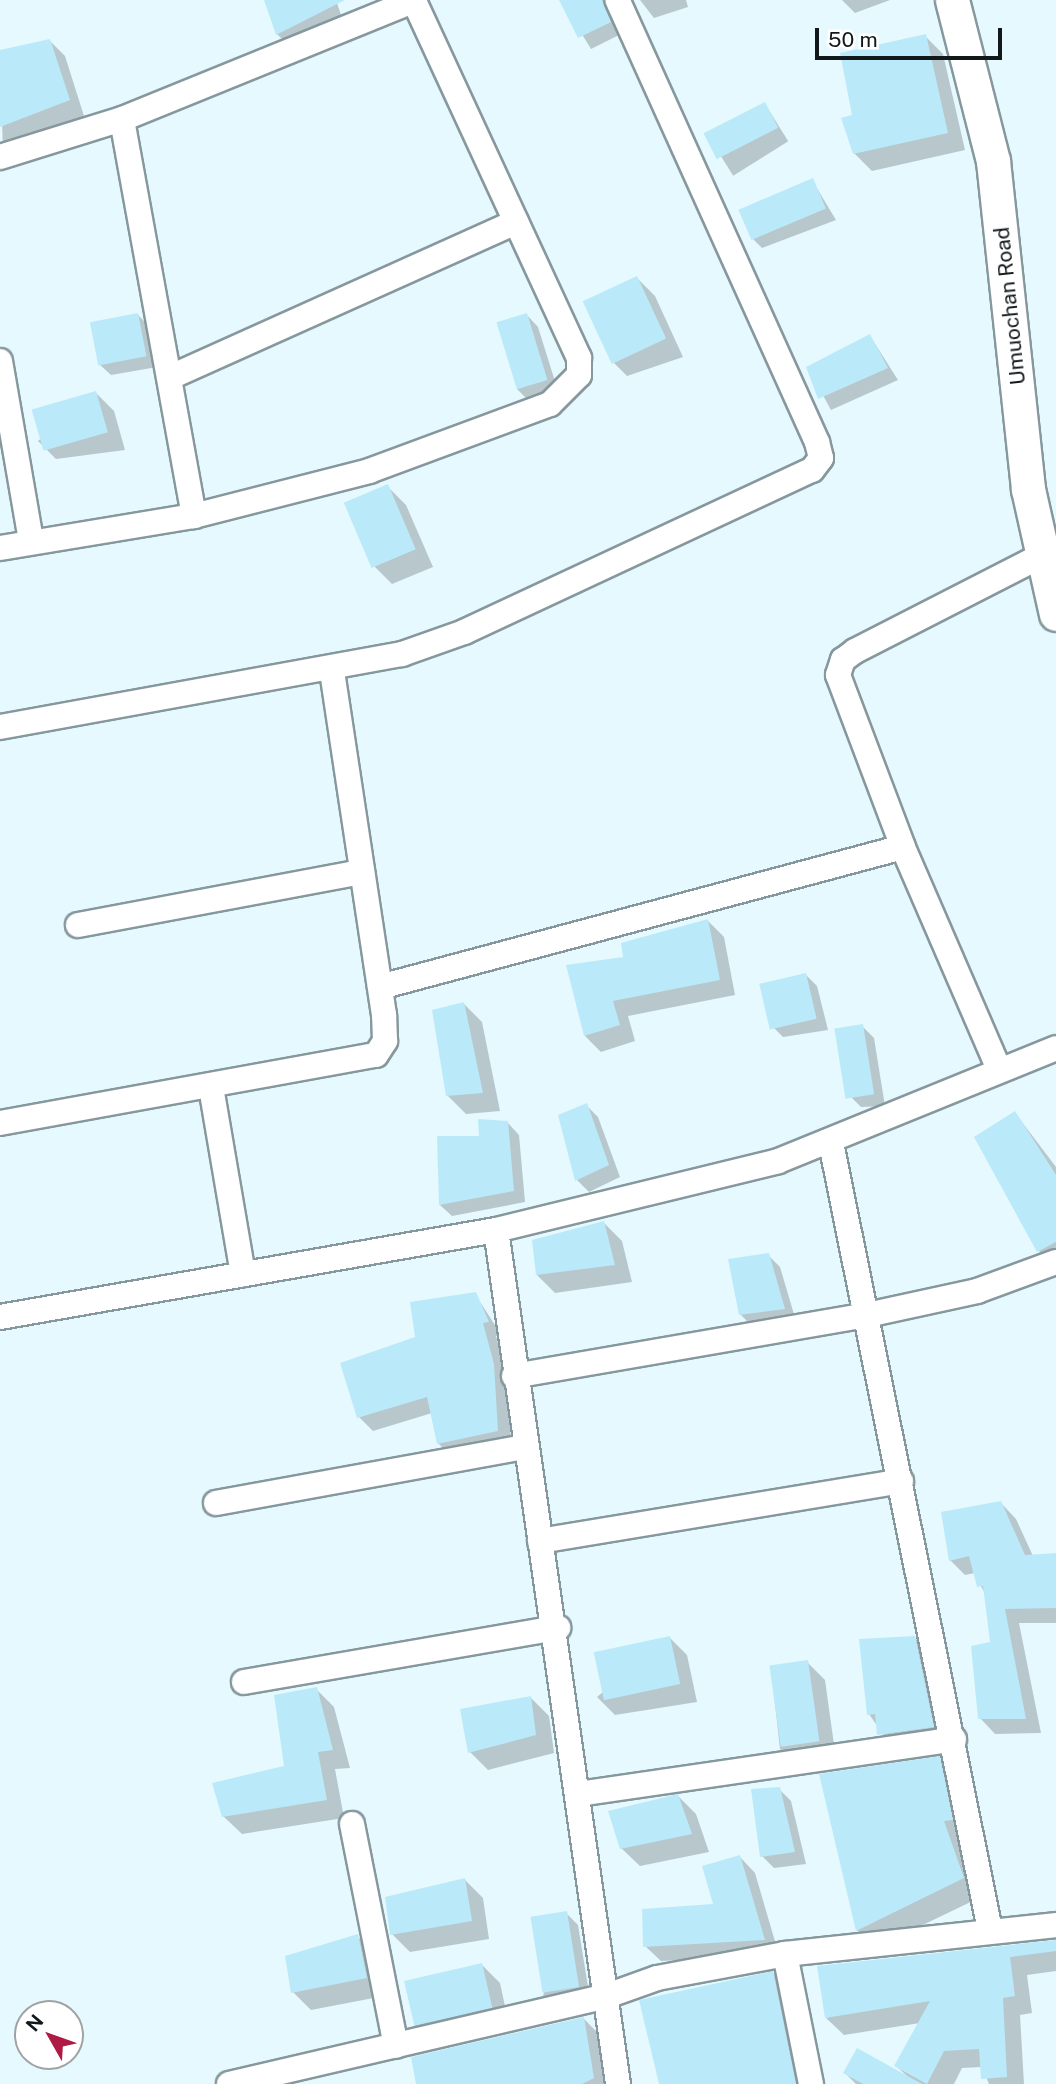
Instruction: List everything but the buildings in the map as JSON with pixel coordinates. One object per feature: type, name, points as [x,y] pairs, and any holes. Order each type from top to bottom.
[{"type":"street","points":[[0,157],[122,119],[414,0],[579,358],[579,375],[568,392],[369,471],[194,516],[0,548]]},
{"type":"street","points":[[0,727],[332,671],[464,632],[812,470],[821,458],[617,0]]},
{"type":"street","name":"Umuochan Road","points":[[952,0],[993,161],[1040,557],[1056,614]]},
{"type":"street","points":[[122,119],[173,376],[194,516]]},
{"type":"street","points":[[173,376],[516,222]]},
{"type":"street","points":[[0,361],[31,541]]},
{"type":"street","points":[[998,1067],[903,847],[838,675],[843,660],[1040,557]]},
{"type":"street","points":[[0,1123],[211,1087],[376,1055],[385,1041],[380,987],[332,671]]},
{"type":"street","points":[[380,987],[903,847]]},
{"type":"street","points":[[78,925],[362,872]]},
{"type":"street","points":[[0,1317],[496,1230],[831,1143],[998,1067],[1056,1048]]},
{"type":"street","points":[[211,1087],[243,1274]]},
{"type":"street","points":[[831,1143],[954,1738],[990,1930]]},
{"type":"street","points":[[496,1230],[525,1447],[540,1541],[558,1628],[604,1997],[618,2084]]},
{"type":"street","points":[[514,1376],[867,1315],[977,1291],[1056,1262]]},
{"type":"street","points":[[216,1503],[525,1447]]},
{"type":"street","points":[[540,1541],[901,1480]]},
{"type":"street","points":[[244,1682],[558,1628]]},
{"type":"street","points":[[579,1794],[954,1738]]},
{"type":"street","points":[[352,1824],[396,2046]]},
{"type":"street","points":[[229,2084],[604,1997],[657,1978],[785,1954],[1056,1925]]},
{"type":"street","points":[[785,1954],[811,2084]]}]
